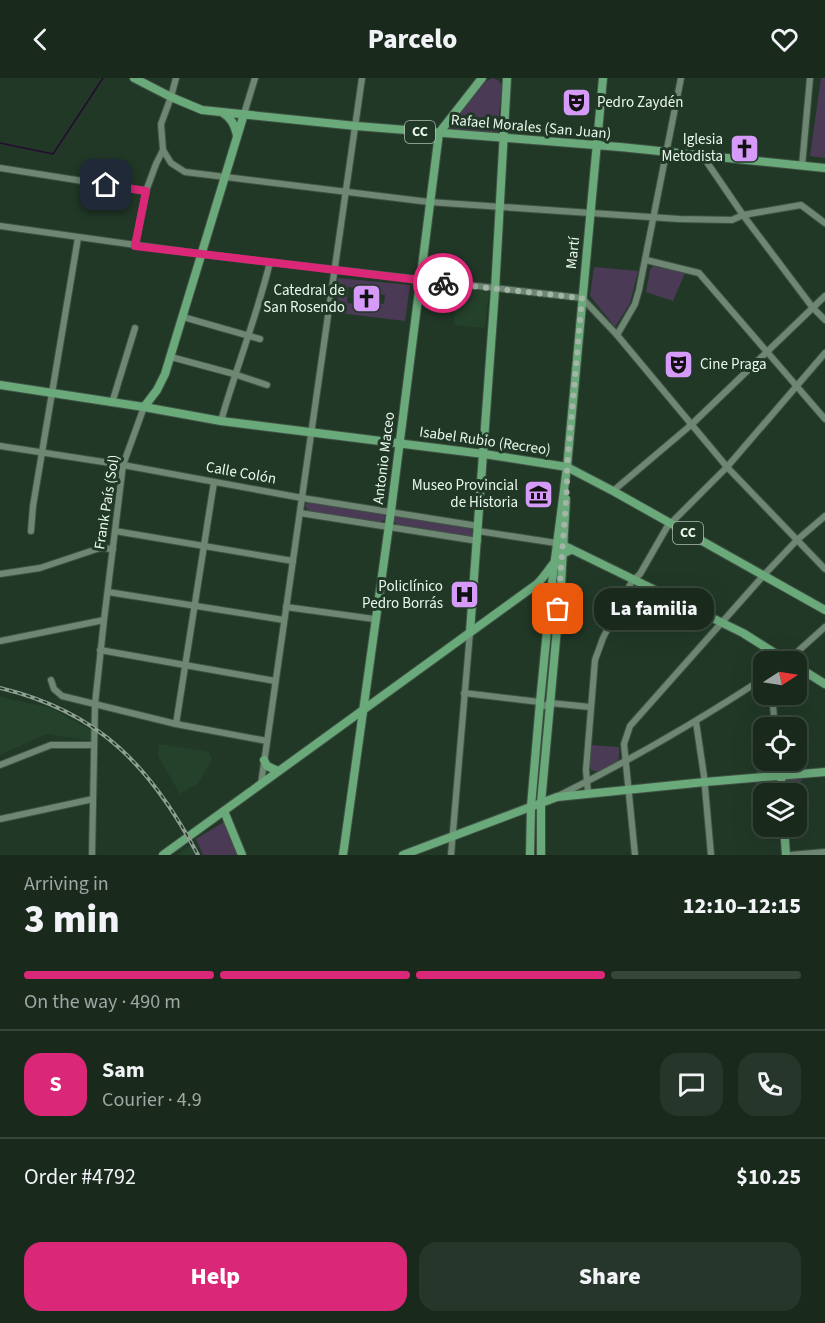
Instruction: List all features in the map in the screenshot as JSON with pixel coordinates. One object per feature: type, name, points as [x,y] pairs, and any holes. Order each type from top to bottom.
[{"type":"main road","name":"Rafael Morales (San Juan)","points":[[134,78],[202,110],[825,168]]},
{"type":"main road","name":"Antonio Maceo","points":[[343,855],[374,619],[391,511],[439,133],[482,78]]},
{"type":"main road","points":[[470,632],[495,290],[507,78]]},
{"type":"main road","name":"Martí","points":[[530,855],[531,803],[551,590],[549,577],[559,544],[603,78]]},
{"type":"main road","points":[[219,111],[230,117],[237,136]]},
{"type":"main road","name":"Frank País (Sol)","points":[[144,406],[161,383],[171,357],[200,254],[244,114]]},
{"type":"main road","name":"Isabel Rubio (Recreo)","points":[[0,385],[144,406],[220,421],[484,454],[567,468],[613,491],[825,610]]},
{"type":"main road","name":"Martí","points":[[541,855],[541,803],[561,585],[562,554],[559,544]]},
{"type":"main road","name":"Calle Colón","points":[[559,544],[722,622],[772,651]]},
{"type":"main road","points":[[554,563],[562,554],[571,550]]},
{"type":"main road","points":[[163,855],[537,584],[549,577],[561,585]]},
{"type":"main road","points":[[537,584],[542,584],[551,590]]},
{"type":"main road","points":[[807,673],[825,684]]},
{"type":"main road","points":[[366,689],[369,696],[377,698]]},
{"type":"main road","points":[[345,723],[353,724],[360,729]]},
{"type":"main road","points":[[264,760],[267,766],[278,771]]},
{"type":"main road","points":[[403,855],[531,803],[541,803],[557,797],[825,772]]},
{"type":"main road","points":[[781,776],[781,783]]},
{"type":"main road","points":[[224,811],[242,855]]},
{"type":"main road","points":[[786,837],[788,855]]},
{"type":"street","points":[[176,78],[161,124],[163,150],[171,163],[185,172],[429,202],[654,218],[732,220],[743,215],[801,205],[825,223]]},
{"type":"street","points":[[244,114],[255,78]]},
{"type":"street","points":[[261,784],[362,78]]},
{"type":"street","points":[[617,336],[635,304],[646,260],[681,78]]},
{"type":"street","points":[[802,166],[810,78]]},
{"type":"street","points":[[135,246],[146,191],[163,150]]},
{"type":"street","points":[[702,155],[743,215],[813,308],[825,320]]},
{"type":"street","points":[[0,168],[146,191]]},
{"type":"street","points":[[0,226],[334,271],[582,298],[728,467],[825,569]]},
{"type":"street","points":[[31,531],[51,393],[78,238]]},
{"type":"street","points":[[646,260],[699,273],[825,419]]},
{"type":"street","points":[[220,421],[262,295],[270,262]]},
{"type":"street","points":[[613,491],[691,424],[825,296]]},
{"type":"street","points":[[183,317],[260,339]]},
{"type":"street","points":[[112,403],[135,328]]},
{"type":"street","points":[[588,793],[586,770],[595,660],[603,638],[633,581],[640,574],[667,527],[728,467],[825,353]]},
{"type":"street","points":[[171,357],[267,385]]},
{"type":"street","name":"Frank País (Sol)","points":[[92,855],[95,704],[100,650],[123,465],[144,406]]},
{"type":"street","name":"Calle Colón","points":[[0,446],[391,511],[559,544]]},
{"type":"street","points":[[176,724],[214,482]]},
{"type":"street","points":[[300,513],[477,541]]},
{"type":"street","points":[[635,855],[624,744],[630,726],[763,576],[797,540],[825,516]]},
{"type":"street","points":[[115,531],[293,561]]},
{"type":"street","points":[[0,573],[40,568],[100,548],[113,549]]},
{"type":"street","points":[[108,592],[284,620]]},
{"type":"street","points":[[286,607],[374,619]]},
{"type":"street","points":[[0,641],[104,620]]},
{"type":"street","points":[[799,651],[825,627]]},
{"type":"street","points":[[452,855],[470,632]]},
{"type":"street","points":[[100,650],[275,681]]},
{"type":"street","points":[[51,680],[54,689],[62,696],[176,724],[267,741]]},
{"type":"street","points":[[557,797],[625,763],[696,722],[753,685]]},
{"type":"street","points":[[464,693],[540,702],[544,706],[550,703],[590,707]]},
{"type":"street","points":[[696,722],[705,782],[711,855]]},
{"type":"street","points":[[0,765],[51,745],[94,745]]},
{"type":"street","points":[[586,770],[596,777]]},
{"type":"street","points":[[780,771],[781,776]]},
{"type":"street","points":[[0,819],[93,799]]},
{"type":"street","points":[[788,855],[825,852]]},
{"type":"shaded area","points":[[492,78],[498,80],[502,86],[497,133],[448,128],[485,82]]},
{"type":"shaded area","points":[[821,78],[825,78],[825,158],[810,156]]},
{"type":"shaded area","points":[[653,266],[685,273],[673,301],[646,292],[650,270]]},
{"type":"shaded area","points":[[594,267],[638,271],[630,303],[615,327],[590,296]]},
{"type":"shaded area","points":[[338,278],[410,285],[405,321],[332,312]],"holes":[[[348,287],[381,291],[381,294],[385,295],[384,304],[380,303],[379,307],[347,303]]]},
{"type":"shaded area","points":[[469,289],[489,291],[485,328],[454,325],[456,305],[462,306],[463,303],[468,303]]},
{"type":"shaded area","points":[[310,501],[382,513],[385,520],[380,522],[308,511],[305,505]]},
{"type":"shaded area","points":[[397,515],[471,528],[474,535],[470,537],[397,525],[393,519]]},
{"type":"shaded area","points":[[0,697],[51,708],[91,730],[90,741],[46,734],[0,755]]},
{"type":"shaded area","points":[[159,744],[209,752],[212,760],[198,783],[180,794],[158,756]]},
{"type":"shaded area","points":[[591,745],[619,747],[618,761],[599,772],[591,770],[589,765]]},
{"type":"shaded area","points":[[758,771],[776,771],[773,773],[753,776]]},
{"type":"shaded area","points":[[804,777],[799,783],[784,783],[786,779]]},
{"type":"shaded area","points":[[772,781],[776,783],[756,783]]},
{"type":"shaded area","points":[[224,822],[238,855],[203,855],[196,839]]},
{"type":"shaded area","points":[[194,842],[200,855],[177,855],[192,844]]},
{"type":"waterway","points":[[0,143],[53,154],[103,78]]},
{"type":"railway","points":[[0,688],[35,698],[67,712],[94,728],[119,748],[161,795],[198,855]]},
{"type":"way so far","points":[[443,283],[582,298],[567,468],[558,609]]},
{"type":"place","name":"Pedro Zaydén","points":[[576,102]]},
{"type":"place","name":"Iglesia Metodista","points":[[744,148]]},
{"type":"place","name":"Catedral de San Rosendo","points":[[366,299]]},
{"type":"place","name":"Cine Praga","points":[[679,364]]},
{"type":"place","name":"Museo Provincial de Historia","points":[[539,494]]},
{"type":"place","name":"Policlínico Pedro Borrás","points":[[464,595]]},
{"type":"place","name":"La familia","points":[[558,609]]},
{"type":"route","points":[[106,185],[146,191],[135,246],[443,283]]}]
